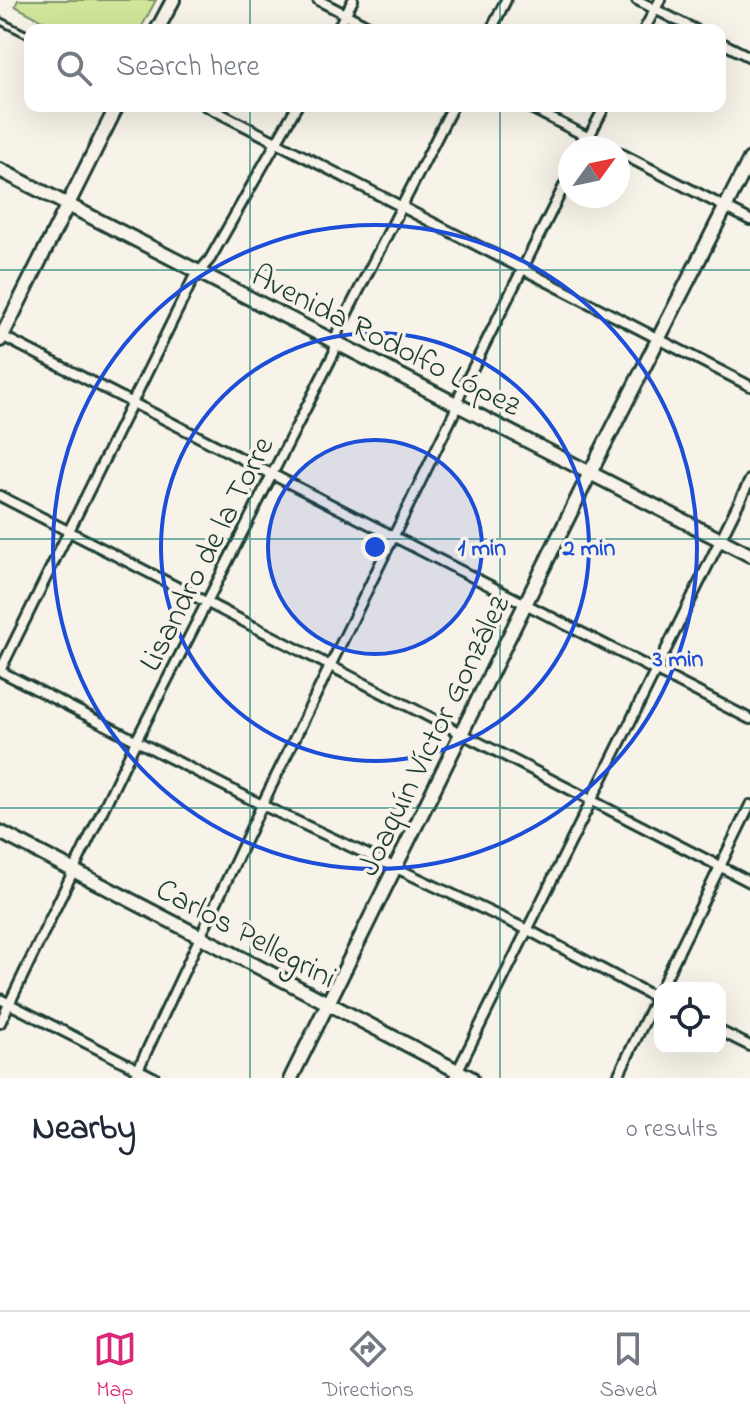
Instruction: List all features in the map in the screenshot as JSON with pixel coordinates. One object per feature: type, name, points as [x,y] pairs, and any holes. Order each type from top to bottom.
[{"type":"street","points":[[160,24],[173,0]]},
{"type":"street","points":[[318,0],[364,24]]},
{"type":"street","points":[[340,24],[353,0]]},
{"type":"street","points":[[494,24],[506,0]]},
{"type":"street","points":[[637,0],[657,5],[687,24]]},
{"type":"street","points":[[647,24],[657,5]]},
{"type":"street","points":[[726,45],[750,57]]},
{"type":"street","points":[[114,112],[1,337],[132,400],[750,719]]},
{"type":"street","points":[[217,112],[750,386]]},
{"type":"street","points":[[294,112],[199,272],[67,530],[0,671],[262,805],[528,930],[654,997]]},
{"type":"street","name":"Lisandro de la Torre","points":[[0,1023],[4,1001],[73,871],[273,473],[336,343],[338,331],[450,112]]},
{"type":"street","points":[[539,112],[586,136]]},
{"type":"street","points":[[589,136],[602,112]]},
{"type":"street","points":[[630,158],[750,220]]},
{"type":"street","name":"Joaquín Víctor González","points":[[291,1078],[657,338],[750,159]]},
{"type":"street","name":"Avenida Rodolfo López","points":[[0,170],[750,555]]},
{"type":"street","points":[[136,1074],[329,665],[558,198]]},
{"type":"street","points":[[456,1075],[750,480]]},
{"type":"street","points":[[0,496],[750,882]]},
{"type":"street","points":[[665,982],[750,805]]},
{"type":"street","name":"Carlos Pellegrini","points":[[0,832],[328,1004],[456,1075],[471,1078]]},
{"type":"street","points":[[4,1001],[136,1074],[155,1078]]},
{"type":"street","points":[[617,1078],[654,1005]]},
{"type":"street","points":[[726,1034],[750,1046]]},
{"type":"lane","points":[[0,21],[24,33]]},
{"type":"green space","points":[[18,0],[156,0],[143,24],[49,24],[15,6]]}]
